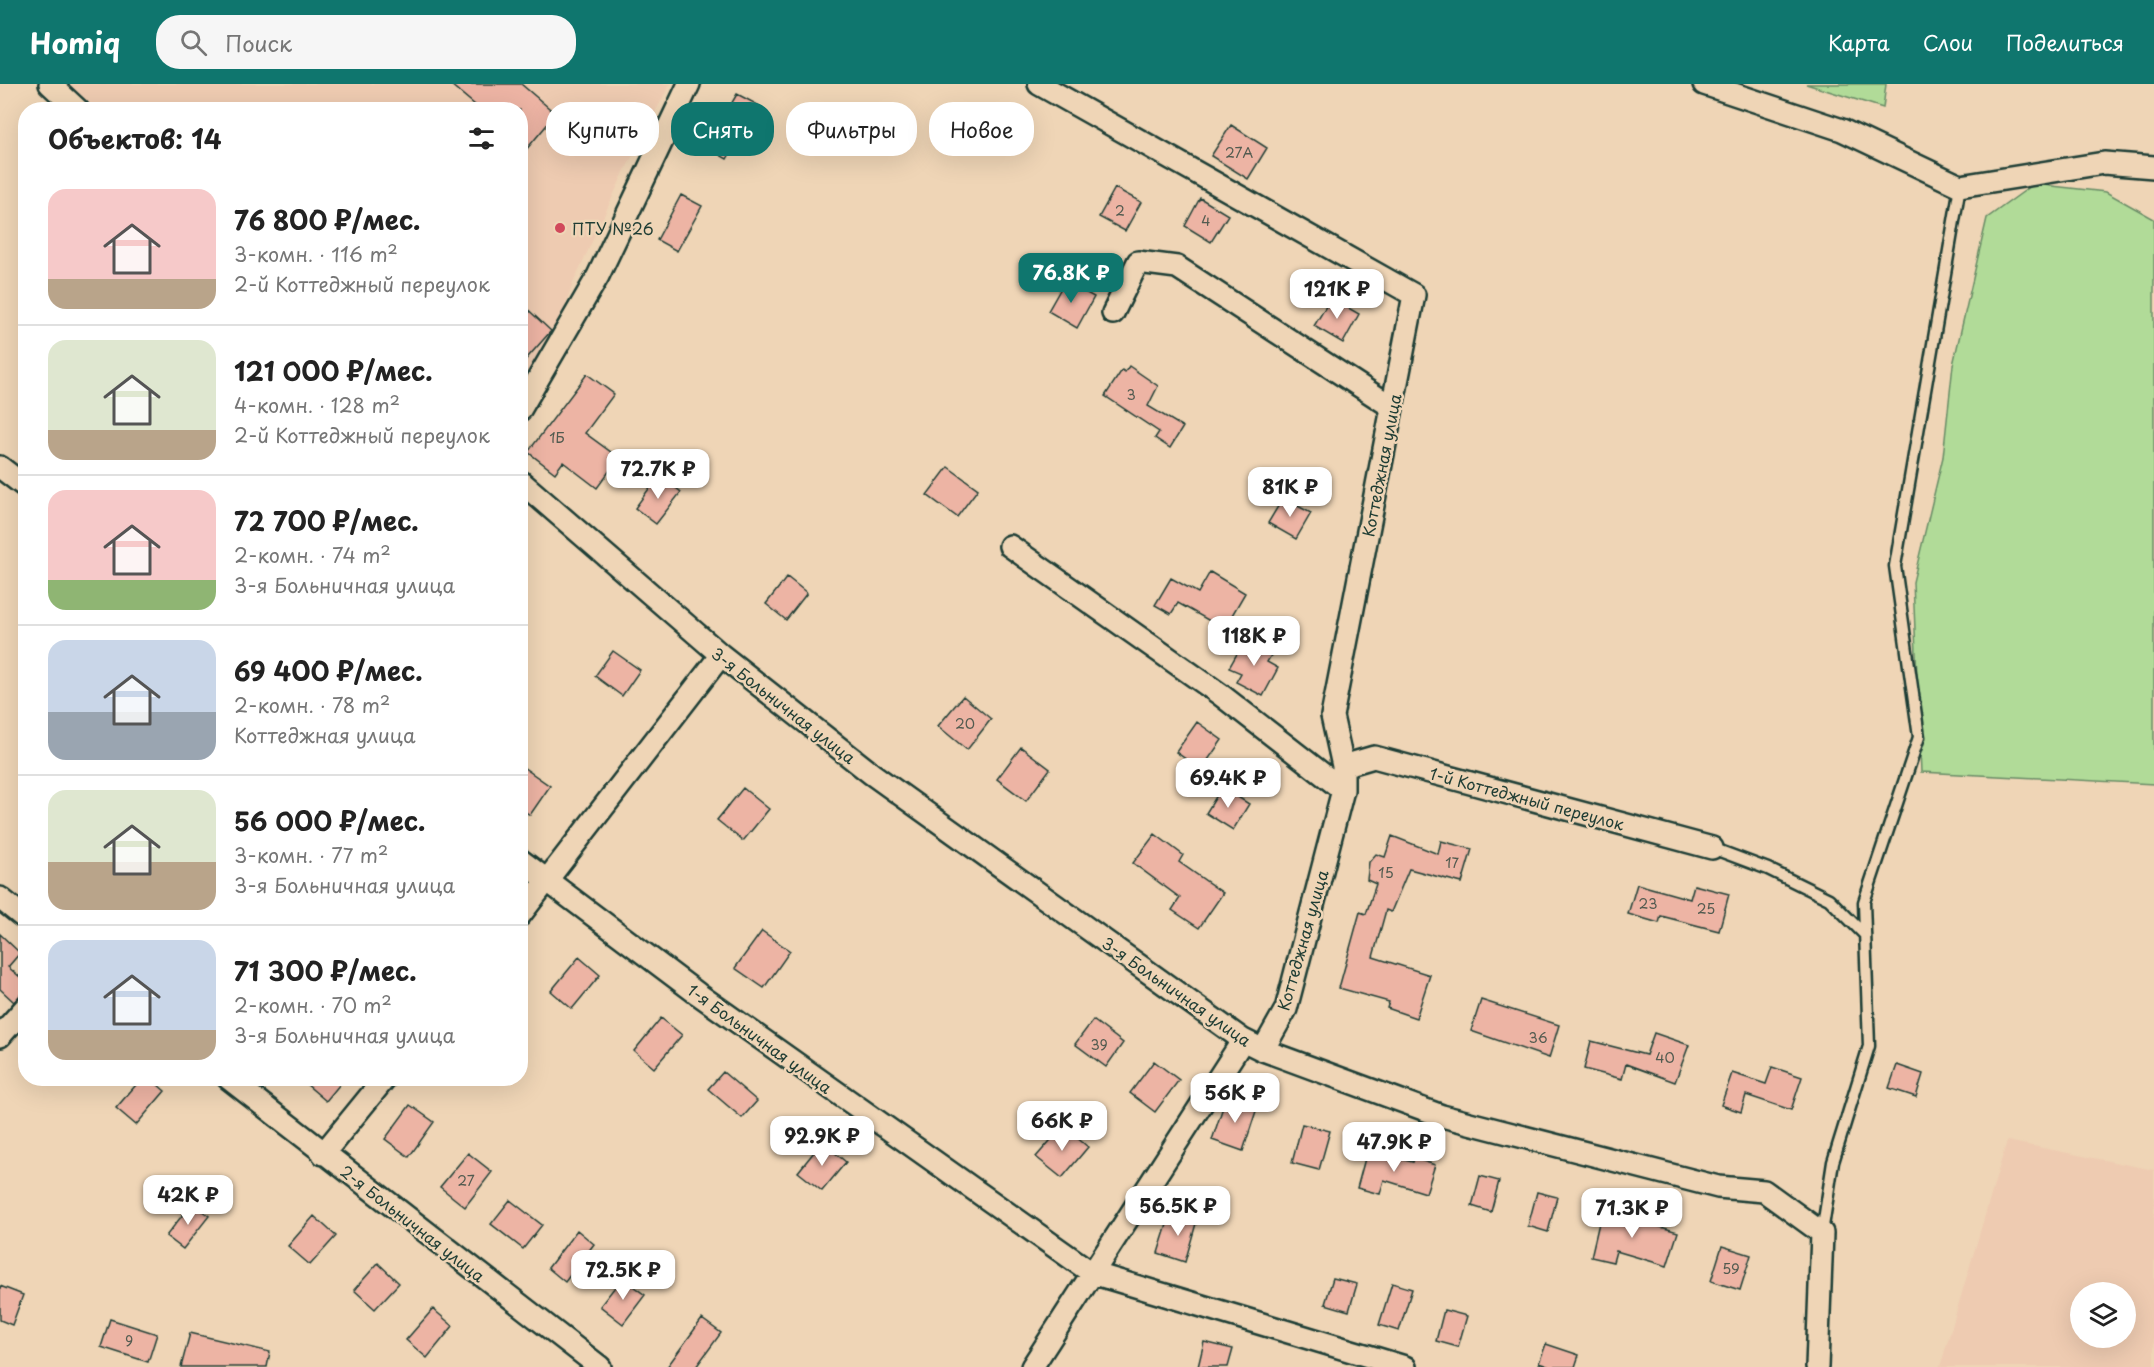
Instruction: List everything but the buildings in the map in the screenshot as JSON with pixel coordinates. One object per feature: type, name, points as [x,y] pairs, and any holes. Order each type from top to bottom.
[{"type":"street","points":[[528,396],[598,276],[689,84]]},
{"type":"street","name":"Коттеджная улица","points":[[1039,84],[1414,295],[1332,716],[1343,765],[1343,790],[1286,1009],[1263,1050]]},
{"type":"street","points":[[1704,84],[1842,130],[1960,186],[2104,163],[2154,166]]},
{"type":"street","points":[[60,87],[72,102]]},
{"type":"street","points":[[1113,313],[1138,262],[1177,267],[1392,407]]},
{"type":"street","points":[[0,467],[18,481]]},
{"type":"street","name":"3-я Больничная улица","points":[[528,488],[721,656],[872,774],[1243,1040],[1263,1050],[1442,1116],[1718,1187],[1764,1191],[1822,1233]]},
{"type":"street","points":[[1010,546],[1221,695],[1343,790]]},
{"type":"street","points":[[528,906],[721,656]]},
{"type":"street","name":"1-й Коттеджный переулок","points":[[1343,765],[1374,757],[1712,848]]},
{"type":"street","name":"1-я Больничная улица","points":[[528,866],[698,994],[1092,1273],[1405,1367]]},
{"type":"street","points":[[0,898],[18,913]]},
{"type":"street","points":[[0,1036],[18,1016]]},
{"type":"street","points":[[1032,1367],[1243,1040]]},
{"type":"street","name":"2-я Больничная улица","points":[[238,1086],[600,1367]]},
{"type":"street","points":[[323,1154],[378,1086]]},
{"type":"street","points":[[1817,1367],[1822,1233]]},
{"type":"lane","points":[[1822,1233],[1833,1162],[1869,1046],[1864,902],[1920,737],[1895,566],[1960,186]]},
{"type":"lane","points":[[1712,848],[1768,869],[1829,899],[1865,934]]},
{"type":"shaded area","name":"ПТУ №26","points":[[67,84],[670,84],[659,105],[659,102],[546,102],[546,156],[632,156],[573,283],[555,337],[528,374],[528,102],[89,102]]},
{"type":"shaded area","points":[[2007,1141],[2154,1170],[2154,1367],[1940,1367]]},
{"type":"green space","points":[[1806,84],[1886,84],[1883,108]]},
{"type":"green space","points":[[2034,184],[2106,192],[2154,219],[2154,784],[1921,772],[1913,582],[1943,457],[1953,365],[1987,218]]},
{"type":"place","name":"ПТУ №26","points":[[560,228]]}]
